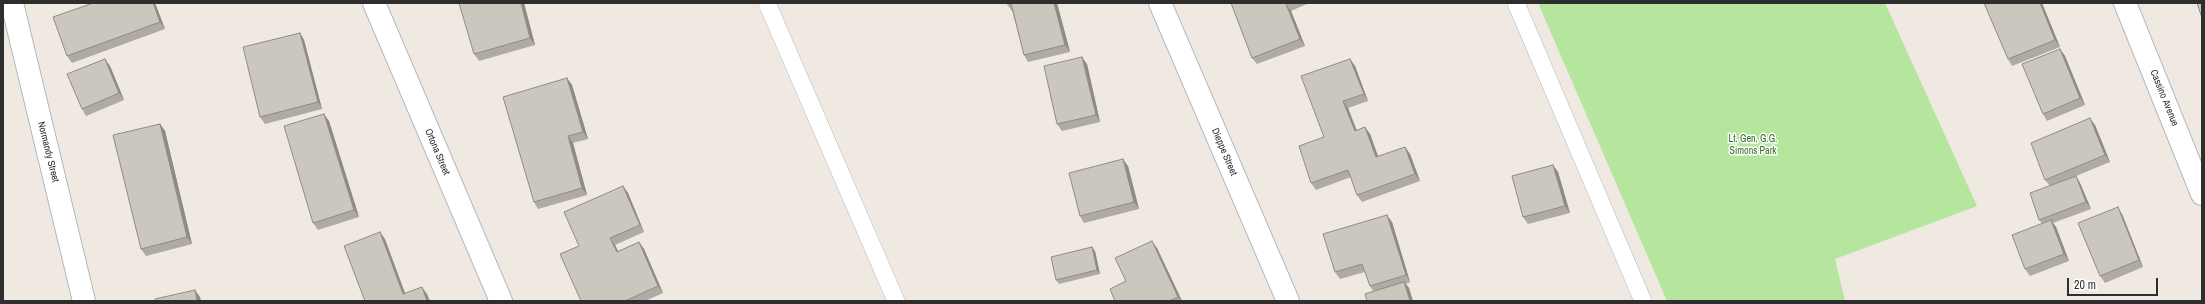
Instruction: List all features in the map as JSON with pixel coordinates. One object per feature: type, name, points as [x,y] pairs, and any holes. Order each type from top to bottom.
[{"type":"street","name":"Normandy Street","points":[[12,3],[84,301]]},
{"type":"street","name":"Ortona Street","points":[[374,3],[501,301]]},
{"type":"street","name":"Dieppe Street","points":[[1160,3],[1288,301]]},
{"type":"street","name":"Cassino Avenue","points":[[2125,3],[2202,194]]},
{"type":"lane","points":[[767,3],[896,301]]},
{"type":"lane","points":[[1516,3],[1643,301]]},
{"type":"green space","name":"Lt. Gen. G.G. Simons Park","points":[[1538,3],[1885,3],[1977,206],[1835,259],[1845,301],[1667,301]]},
{"type":"building","points":[[93,3],[153,3],[160,22],[67,56],[53,17]]},
{"type":"building","points":[[459,3],[521,3],[530,38],[474,54]]},
{"type":"building","points":[[1011,3],[1054,3],[1065,45],[1024,55]]},
{"type":"building","points":[[1231,3],[1287,3],[1286,4],[1300,39],[1252,58]]},
{"type":"building","points":[[1984,3],[2040,3],[2055,40],[2008,59]]},
{"type":"building","points":[[2197,3],[2202,3],[2202,18]]},
{"type":"building","points":[[300,33],[318,102],[260,117],[243,47]]},
{"type":"building","points":[[2060,49],[2080,98],[2043,114],[2022,64]]},
{"type":"building","points":[[1082,57],[1096,115],[1057,124],[1044,66]]},
{"type":"building","points":[[105,59],[119,93],[82,109],[67,74]]},
{"type":"building","points":[[1350,59],[1364,94],[1343,101],[1355,131],[1365,127],[1376,157],[1405,147],[1415,174],[1357,195],[1348,170],[1311,183],[1299,146],[1324,137],[1301,76]]},
{"type":"building","points":[[567,78],[583,132],[568,136],[582,188],[534,202],[503,97]]},
{"type":"building","points":[[324,114],[354,210],[313,223],[284,126]]},
{"type":"building","points":[[2090,118],[2105,155],[2045,180],[2031,143]]},
{"type":"building","points":[[160,124],[187,237],[141,249],[113,135]]},
{"type":"building","points":[[1123,159],[1134,202],[1080,216],[1069,173]]},
{"type":"building","points":[[1553,165],[1565,206],[1523,217],[1512,176]]},
{"type":"building","points":[[2076,176],[2086,202],[2039,220],[2030,193]]},
{"type":"building","points":[[623,186],[640,225],[610,238],[617,252],[639,242],[658,286],[625,301],[581,301],[560,254],[579,246],[564,212]]},
{"type":"building","points":[[2118,207],[2139,260],[2100,276],[2078,223]]},
{"type":"building","points":[[1387,215],[1406,275],[1370,286],[1362,264],[1335,272],[1323,234]]},
{"type":"building","points":[[2051,220],[2064,254],[2025,269],[2012,235]]},
{"type":"building","points":[[380,232],[403,294],[422,287],[427,301],[365,301],[344,246]]},
{"type":"building","points":[[1152,241],[1178,297],[1169,301],[1115,301],[1110,289],[1126,281],[1115,258]]},
{"type":"building","points":[[1092,247],[1097,270],[1056,280],[1051,257]]},
{"type":"building","points":[[1404,282],[1410,301],[1367,301],[1365,294]]},
{"type":"building","points":[[195,290],[197,301],[155,301],[155,299]]}]
